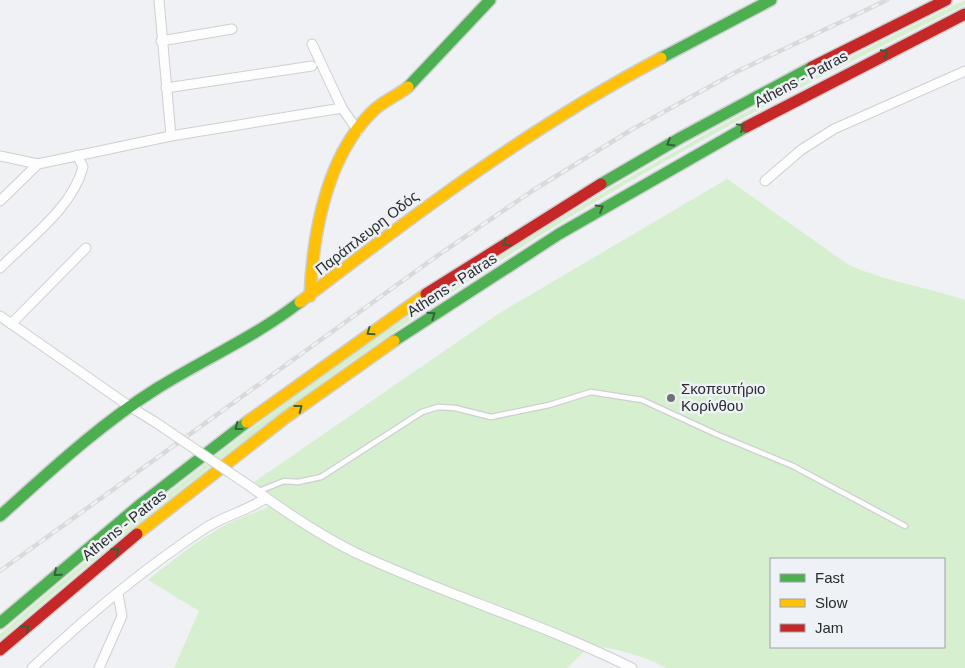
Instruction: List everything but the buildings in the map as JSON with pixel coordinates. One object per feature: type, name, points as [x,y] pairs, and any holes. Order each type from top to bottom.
[{"type":"main road","points":[[310,296],[312,254],[331,181],[340,157],[376,108],[406,90],[490,0]]},
{"type":"main road","name":"Παράπλευρη Οδός","points":[[0,516],[105,423],[157,388],[242,341],[310,296],[420,210],[516,145],[610,85],[772,0]]},
{"type":"main road","name":"Athens - Patras","points":[[0,623],[101,536],[231,433],[314,371],[447,280],[591,190],[719,116],[829,57],[946,0]]},
{"type":"main road","name":"Athens - Patras","points":[[0,650],[114,552],[249,445],[326,388],[464,293],[602,207],[728,134],[858,66],[965,14]]},
{"type":"street","points":[[159,0],[161,41],[171,136]]},
{"type":"street","points":[[161,41],[232,29]]},
{"type":"street","points":[[312,44],[342,108],[358,130]]},
{"type":"street","points":[[166,88],[312,66]]},
{"type":"street","points":[[765,181],[801,150],[834,129],[965,71]]},
{"type":"street","points":[[0,156],[38,164],[171,136],[342,108]]},
{"type":"street","points":[[0,268],[69,200],[80,182],[83,166],[77,155]]},
{"type":"street","points":[[0,200],[38,164]]},
{"type":"street","points":[[11,324],[86,248]]},
{"type":"street","points":[[0,316],[129,406],[156,422],[329,539],[355,552],[517,618],[632,668]]},
{"type":"street","points":[[32,668],[67,635],[180,545],[207,527],[266,498]]},
{"type":"street","points":[[99,668],[122,616],[118,594]]},
{"type":"lane","points":[[254,489],[284,481],[298,482],[321,477],[422,412],[438,407],[455,408],[490,417],[549,405],[592,392],[642,400],[667,410],[718,435],[793,466],[906,526]]},
{"type":"green space","points":[[965,0],[965,5],[835,70],[706,138],[580,211],[457,289],[338,371],[223,457],[166,501],[0,640],[0,634],[156,503],[236,440],[318,379],[473,273],[633,175],[715,129]]},
{"type":"green space","name":"Σκοπευτήριο Κορίνθου","points":[[727,179],[849,265],[877,276],[965,300],[965,668],[666,668],[639,656],[591,645],[567,668],[174,668],[199,611],[148,580],[186,550],[216,530],[267,508],[279,500],[254,482],[498,314]]},
{"type":"railway","points":[[0,571],[437,256],[532,191],[631,130],[736,72],[887,0]]},
{"type":"traffic: fast","points":[[408,87],[490,0]]},
{"type":"traffic: fast","points":[[661,58],[771,0]]},
{"type":"traffic: fast","points":[[601,184],[680,138],[812,67]]},
{"type":"traffic: fast","points":[[394,341],[559,234],[746,127]]},
{"type":"traffic: fast","points":[[0,516],[75,449],[135,403],[174,378],[283,315],[300,302]]},
{"type":"traffic: fast","points":[[0,623],[141,504],[247,422]]},
{"type":"traffic: slow","points":[[300,302],[475,172],[566,112],[661,58]]},
{"type":"traffic: slow","points":[[310,296],[314,247],[325,197],[333,173],[344,150],[357,130],[373,111],[408,87]]},
{"type":"traffic: slow","points":[[247,422],[426,294]]},
{"type":"traffic: slow","points":[[137,534],[285,418],[394,341]]},
{"type":"traffic: jam","points":[[812,67],[946,0]]},
{"type":"traffic: jam","points":[[746,127],[965,14]]},
{"type":"traffic: jam","points":[[426,294],[601,184]]},
{"type":"traffic: jam","points":[[0,650],[137,534]]},
{"type":"place","name":"Σκοπευτήριο Κορίνθου","points":[[671,398]]}]
